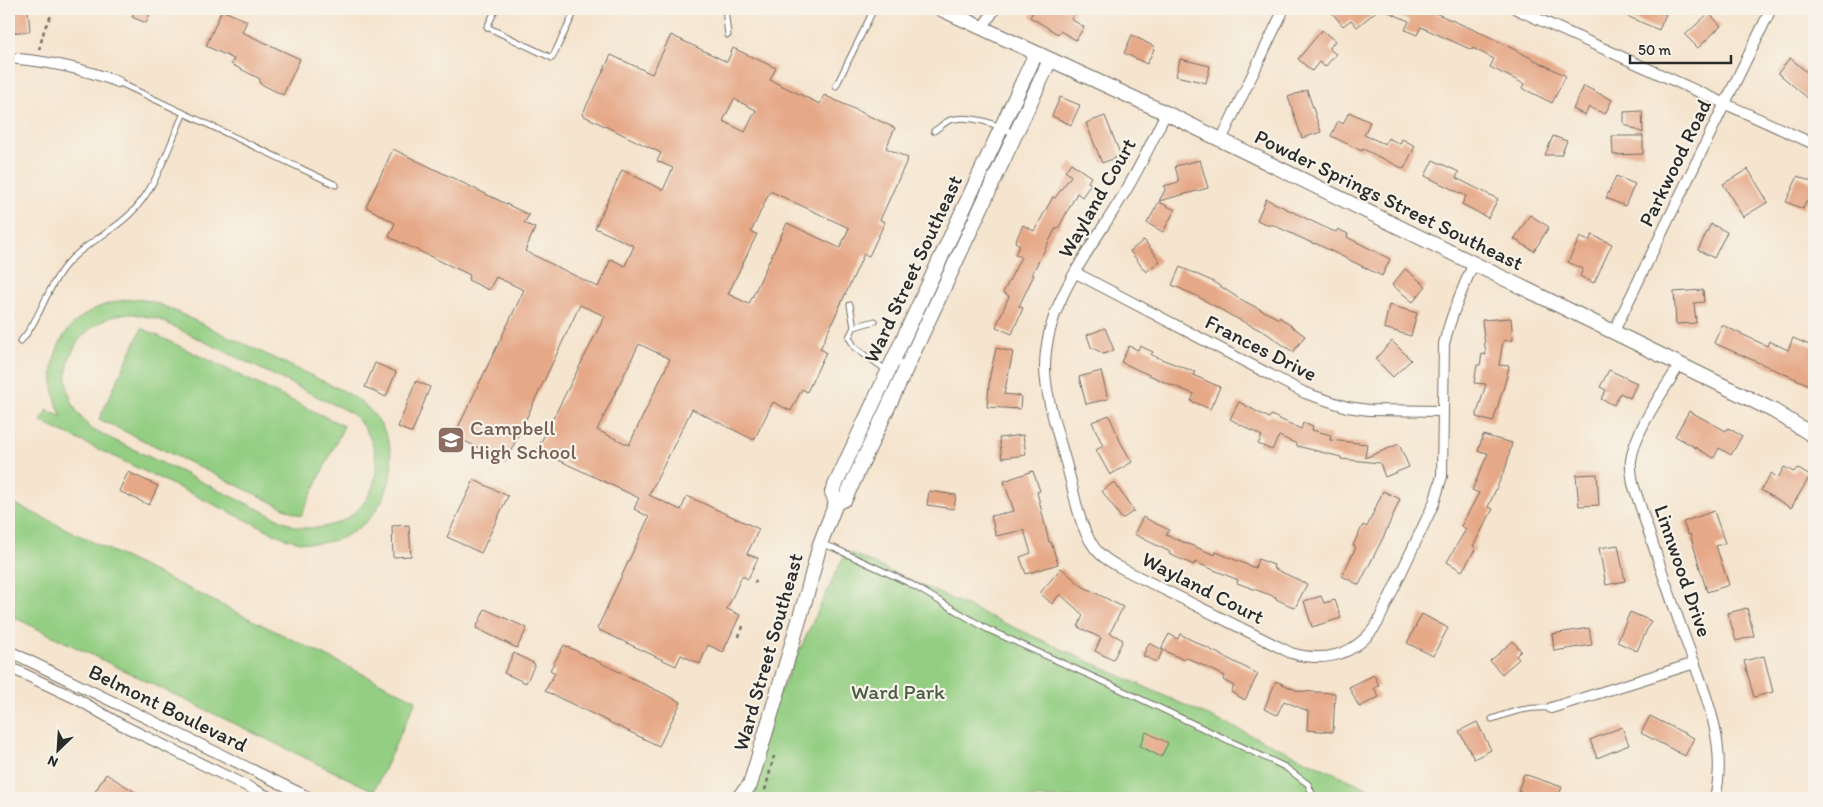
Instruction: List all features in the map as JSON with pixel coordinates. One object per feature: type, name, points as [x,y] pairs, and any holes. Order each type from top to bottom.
[{"type":"street","name":"Powder Springs Street Southeast","points":[[941,9],[1166,113],[1474,263],[1680,364],[1774,412],[1814,436]]},
{"type":"street","points":[[982,28],[994,9]]},
{"type":"street","points":[[1221,140],[1284,9]]},
{"type":"street","points":[[1516,9],[1527,11],[1814,144]]},
{"type":"street","name":"Parkwood Road","points":[[1614,333],[1771,9]]},
{"type":"street","name":"Ward Street Southeast","points":[[738,798],[752,792],[820,544],[836,503],[832,492],[1036,52]]},
{"type":"street","points":[[9,58],[38,60],[88,71],[118,82]]},
{"type":"street","name":"Ward Street Southeast","points":[[836,503],[845,499],[1050,60]]},
{"type":"street","name":"Wayland Court","points":[[1166,113],[1123,196],[1089,247],[1051,325],[1046,346],[1045,367],[1047,386],[1079,512],[1087,534],[1100,554],[1111,563],[1291,653],[1306,658],[1319,659],[1334,656],[1348,651],[1369,636],[1377,624],[1434,503],[1442,476],[1444,344],[1457,302],[1474,263]]},
{"type":"street","name":"Frances Drive","points":[[1076,273],[1305,394],[1347,407],[1369,410],[1443,411]]},
{"type":"street","name":"Linnwood Drive","points":[[1680,364],[1646,421],[1637,441],[1631,462],[1633,484],[1680,624],[1702,682],[1717,738],[1719,766],[1715,798]]},
{"type":"street","name":"Belmont Boulevard","points":[[9,651],[310,798]]},
{"type":"street","points":[[1551,708],[1695,663]]},
{"type":"street","name":"Belmont Boulevard","points":[[9,668],[77,699],[120,724],[271,798]]},
{"type":"lane","points":[[496,9],[487,27],[552,58],[576,9]]},
{"type":"lane","points":[[725,9],[728,35]]},
{"type":"lane","points":[[836,86],[874,9]]},
{"type":"lane","points":[[118,82],[336,185]]},
{"type":"lane","points":[[20,342],[32,326],[54,282],[71,259],[88,244],[122,221],[143,199],[184,114]]},
{"type":"lane","points":[[934,131],[949,120],[971,118],[1001,127],[1015,134]]},
{"type":"lane","points":[[850,305],[854,327],[849,337],[855,348],[882,367],[889,368],[910,360]]},
{"type":"lane","points":[[854,327],[875,321]]},
{"type":"lane","points":[[820,544],[834,548],[907,582],[986,629],[1111,685],[1285,768],[1308,784],[1314,798]]},
{"type":"lane","points":[[1492,719],[1517,710],[1551,708]]},
{"type":"path","points":[[38,60],[39,48],[45,27],[54,9]]},
{"type":"path","points":[[739,637],[742,630]]},
{"type":"green space","points":[[136,299],[151,301],[164,306],[346,392],[365,405],[380,423],[389,444],[391,465],[388,486],[379,505],[366,521],[350,534],[330,541],[307,543],[288,539],[41,422],[47,410],[62,417],[54,395],[52,373],[56,354],[64,336],[76,322],[93,310],[113,302]],"holes":[[[122,314],[134,314],[158,319],[351,413],[367,432],[375,453],[376,473],[370,492],[359,508],[342,521],[321,527],[296,527],[93,430],[79,414],[70,397],[67,380],[68,363],[75,347],[86,333],[102,321]]]},
{"type":"green space","points":[[142,328],[344,426],[301,516],[99,419]]},
{"type":"green space","points":[[9,501],[416,700],[374,791],[9,615]]},
{"type":"green space","name":"Ward Park","points":[[846,551],[1389,798],[744,798],[771,711]]},
{"type":"building","points":[[9,9],[28,9],[30,31],[9,33]]},
{"type":"building","points":[[135,9],[152,9],[146,23],[132,17]]},
{"type":"building","points":[[1035,9],[1076,9],[1071,19],[1084,27],[1076,40],[1060,31],[1058,34],[1030,17]]},
{"type":"building","points":[[1329,9],[1379,9],[1357,27],[1351,20],[1343,26]]},
{"type":"building","points":[[1381,9],[1426,9],[1488,36],[1566,76],[1552,103],[1522,88],[1524,84],[1490,67],[1494,59],[1473,48],[1472,50],[1421,27],[1417,35],[1405,30],[1409,21]]},
{"type":"building","points":[[1611,9],[1654,9],[1666,14],[1659,30]]},
{"type":"building","points":[[222,10],[247,21],[242,32],[300,59],[283,95],[259,83],[260,79],[231,64],[234,59],[206,46]]},
{"type":"building","points":[[1709,13],[1721,26],[1698,48],[1685,35]]},
{"type":"building","points":[[1322,30],[1335,41],[1329,49],[1336,54],[1325,67],[1319,62],[1312,71],[1298,59]]},
{"type":"building","name":"Campbell High School","points":[[671,35],[727,62],[733,48],[776,68],[770,80],[820,104],[824,95],[895,128],[886,148],[908,158],[880,220],[885,222],[869,256],[864,254],[820,349],[826,352],[807,392],[802,389],[791,411],[773,402],[754,440],[692,409],[649,495],[681,510],[687,496],[759,529],[747,554],[758,558],[748,579],[742,576],[727,609],[740,615],[723,652],[708,645],[700,664],[681,655],[676,666],[597,629],[649,517],[634,509],[639,498],[537,450],[605,316],[580,305],[506,461],[454,436],[524,290],[496,277],[489,290],[468,280],[470,275],[389,237],[395,223],[366,207],[393,149],[529,215],[524,223],[535,228],[525,251],[598,287],[611,259],[625,266],[634,246],[595,228],[622,170],[663,190],[673,168],[657,161],[661,153],[582,115],[611,55],[652,74]],"holes":[[[734,99],[756,110],[745,132],[723,121]],[[770,191],[849,228],[840,248],[787,223],[749,304],[728,294],[757,234],[751,232]],[[639,344],[670,359],[629,445],[597,430]]]},
{"type":"building","points":[[1132,35],[1155,47],[1147,64],[1124,53]]},
{"type":"building","points":[[1790,58],[1814,78],[1814,92],[1809,99],[1778,73]]},
{"type":"building","points":[[1180,59],[1210,66],[1206,83],[1176,76]]},
{"type":"building","points":[[1584,86],[1612,100],[1605,114],[1589,107],[1585,115],[1573,109]]},
{"type":"building","points":[[1307,90],[1321,132],[1302,138],[1288,97]]},
{"type":"building","points":[[1060,97],[1080,105],[1071,125],[1052,116]]},
{"type":"building","points":[[1642,111],[1643,133],[1624,124],[1624,112]]},
{"type":"building","points":[[1349,112],[1370,122],[1364,135],[1385,144],[1388,138],[1400,144],[1402,139],[1415,146],[1404,169],[1331,136],[1338,121],[1343,124]]},
{"type":"building","points":[[1105,116],[1121,156],[1102,163],[1086,123]]},
{"type":"building","points":[[1553,136],[1567,141],[1561,155],[1545,155]]},
{"type":"building","points":[[1612,136],[1643,136],[1643,154],[1613,155]]},
{"type":"building","points":[[1200,160],[1208,188],[1159,201],[1165,190],[1164,186],[1179,182],[1175,166]]},
{"type":"building","points":[[1433,160],[1459,172],[1456,178],[1498,199],[1488,218],[1462,204],[1466,196],[1425,176]]},
{"type":"building","points":[[1071,163],[1091,177],[1088,182],[1091,184],[1082,197],[1077,193],[1058,229],[1056,228],[1032,274],[1034,275],[1019,306],[1023,308],[1012,334],[996,327],[1009,296],[1003,293],[1021,257],[1015,254],[1020,245],[1015,242],[1023,225],[1034,231],[1053,197],[1055,198],[1071,176],[1065,171]]},
{"type":"building","points":[[1748,169],[1768,202],[1743,217],[1723,184]]},
{"type":"building","points":[[1616,176],[1635,184],[1625,206],[1606,198]]},
{"type":"building","points":[[1798,176],[1814,183],[1814,205],[1806,201],[1803,209],[1786,202]]},
{"type":"building","points":[[1266,199],[1328,229],[1336,232],[1338,229],[1348,234],[1347,237],[1390,259],[1382,276],[1315,243],[1257,220]]},
{"type":"building","points":[[1159,202],[1175,210],[1163,232],[1147,223]]},
{"type":"building","points":[[1530,215],[1549,227],[1534,251],[1514,239]]},
{"type":"building","points":[[1711,224],[1727,232],[1714,258],[1698,250]]},
{"type":"building","points":[[1592,235],[1612,244],[1594,283],[1580,276],[1583,269],[1568,262],[1580,237],[1589,241]]},
{"type":"building","points":[[1144,240],[1160,261],[1146,272],[1130,251]]},
{"type":"building","points":[[1180,267],[1212,281],[1240,299],[1279,319],[1279,317],[1305,336],[1293,352],[1266,333],[1197,296],[1172,285]]},
{"type":"building","points":[[1405,269],[1426,286],[1413,302],[1392,285]]},
{"type":"building","points":[[1703,290],[1704,302],[1694,303],[1696,323],[1676,324],[1674,292]]},
{"type":"building","points":[[1389,305],[1417,313],[1411,336],[1384,328]]},
{"type":"building","points":[[1511,318],[1513,340],[1503,341],[1499,365],[1509,366],[1493,422],[1476,417],[1486,384],[1474,383],[1477,365],[1480,365],[1482,354],[1486,355],[1482,320]]},
{"type":"building","points":[[1722,325],[1767,346],[1769,341],[1788,350],[1793,338],[1814,347],[1814,387],[1714,343]]},
{"type":"building","points":[[1105,328],[1114,350],[1104,354],[1091,347],[1087,335]]},
{"type":"building","points":[[1392,341],[1411,360],[1393,377],[1375,359]]},
{"type":"building","points":[[1129,346],[1138,350],[1140,346],[1153,352],[1151,355],[1195,372],[1193,375],[1220,387],[1210,409],[1191,401],[1194,394],[1121,362]]},
{"type":"building","points":[[996,348],[1013,352],[1004,394],[1021,396],[1020,409],[987,407],[990,375]]},
{"type":"building","points":[[375,363],[396,372],[386,397],[365,387]]},
{"type":"building","points":[[1609,370],[1637,383],[1630,398],[1620,393],[1614,405],[1601,399],[1606,390],[1600,387]]},
{"type":"building","points":[[1101,371],[1108,399],[1086,404],[1079,377]]},
{"type":"building","points":[[416,381],[430,387],[412,433],[398,427]]},
{"type":"building","points":[[1239,402],[1269,418],[1271,415],[1301,429],[1303,423],[1313,426],[1312,430],[1331,435],[1330,440],[1367,444],[1365,458],[1399,444],[1409,467],[1385,477],[1380,463],[1341,459],[1341,457],[1297,446],[1297,444],[1279,436],[1272,450],[1258,444],[1262,436],[1230,419]]},
{"type":"building","points":[[1689,411],[1726,431],[1728,428],[1742,436],[1731,455],[1719,448],[1714,458],[1675,436]]},
{"type":"building","points":[[1109,415],[1121,443],[1132,462],[1110,475],[1096,450],[1103,446],[1092,422]]},
{"type":"building","points":[[1023,435],[1026,455],[1002,458],[999,438]]},
{"type":"building","points":[[1483,435],[1512,443],[1506,467],[1488,507],[1493,509],[1473,546],[1476,548],[1462,571],[1447,562],[1466,529],[1461,526],[1479,493],[1472,490],[1488,453],[1478,451]]},
{"type":"building","points":[[1784,467],[1794,472],[1797,468],[1810,476],[1791,508],[1761,490],[1771,473],[1778,478]]},
{"type":"building","points":[[1033,471],[1040,491],[1037,492],[1049,542],[1051,542],[1058,564],[1026,574],[1020,557],[1031,553],[1024,530],[996,536],[991,516],[1014,511],[1004,481]]},
{"type":"building","points":[[128,472],[158,486],[149,505],[119,491]]},
{"type":"building","points":[[1597,474],[1599,505],[1579,506],[1576,475]]},
{"type":"building","points":[[474,480],[508,496],[481,553],[447,537]]},
{"type":"building","points":[[1114,482],[1134,511],[1122,519],[1102,491]]},
{"type":"building","points":[[929,491],[956,495],[954,509],[927,505]]},
{"type":"building","points":[[1383,491],[1400,499],[1359,585],[1342,576],[1356,547],[1353,545],[1363,525],[1367,527]]},
{"type":"building","points":[[1714,511],[1725,543],[1716,546],[1729,585],[1707,592],[1690,534],[1688,535],[1683,522]]},
{"type":"building","points":[[1143,517],[1169,530],[1166,535],[1215,555],[1216,552],[1255,568],[1258,559],[1274,565],[1273,568],[1307,584],[1295,608],[1276,599],[1276,597],[1237,583],[1238,580],[1195,562],[1194,565],[1169,554],[1170,552],[1134,534]]},
{"type":"building","points":[[409,525],[411,556],[393,557],[392,526]]},
{"type":"building","points":[[1618,545],[1625,581],[1606,585],[1599,548]]},
{"type":"building","points":[[1061,568],[1082,586],[1123,607],[1110,633],[1123,640],[1113,660],[1095,651],[1101,638],[1078,627],[1083,615],[1060,594],[1052,604],[1040,593]]},
{"type":"building","points":[[1321,596],[1324,603],[1335,600],[1341,618],[1312,627],[1304,601]]},
{"type":"building","points":[[1747,608],[1754,636],[1736,641],[1728,613]]},
{"type":"building","points":[[485,609],[527,628],[517,648],[476,628]]},
{"type":"building","points":[[1630,612],[1651,621],[1637,651],[1617,642]]},
{"type":"building","points":[[1422,614],[1448,628],[1433,656],[1407,643]]},
{"type":"building","points":[[1589,628],[1592,645],[1554,651],[1552,634]]},
{"type":"building","points":[[1169,634],[1178,639],[1180,634],[1258,674],[1245,700],[1231,692],[1234,686],[1223,680],[1225,676],[1185,657],[1184,660],[1161,649]]},
{"type":"building","points":[[1513,641],[1521,651],[1516,656],[1519,659],[1502,674],[1490,661]]},
{"type":"building","points":[[1149,643],[1163,650],[1157,662],[1143,656]]},
{"type":"building","points":[[564,645],[681,702],[659,746],[545,691],[555,673],[550,670]]},
{"type":"building","points":[[514,653],[535,664],[526,683],[504,673]]},
{"type":"building","points":[[1764,656],[1773,692],[1754,697],[1744,661]]},
{"type":"building","points":[[1374,675],[1379,686],[1374,688],[1379,697],[1359,707],[1349,687]]},
{"type":"building","points":[[1276,681],[1298,691],[1335,693],[1333,732],[1307,730],[1308,711],[1284,701],[1277,715],[1264,709]]},
{"type":"building","points":[[1650,716],[1694,738],[1685,756],[1641,733]]},
{"type":"building","points":[[1477,722],[1491,750],[1474,759],[1459,731]]},
{"type":"building","points":[[1622,727],[1629,745],[1597,758],[1590,740]]},
{"type":"building","points":[[1146,732],[1168,743],[1161,757],[1140,746]]},
{"type":"building","points":[[106,774],[145,798],[91,798]]},
{"type":"building","points":[[1524,774],[1562,787],[1558,798],[1540,798],[1518,791]]},
{"type":"place","name":"Campbell High School","points":[[451,440]]}]
